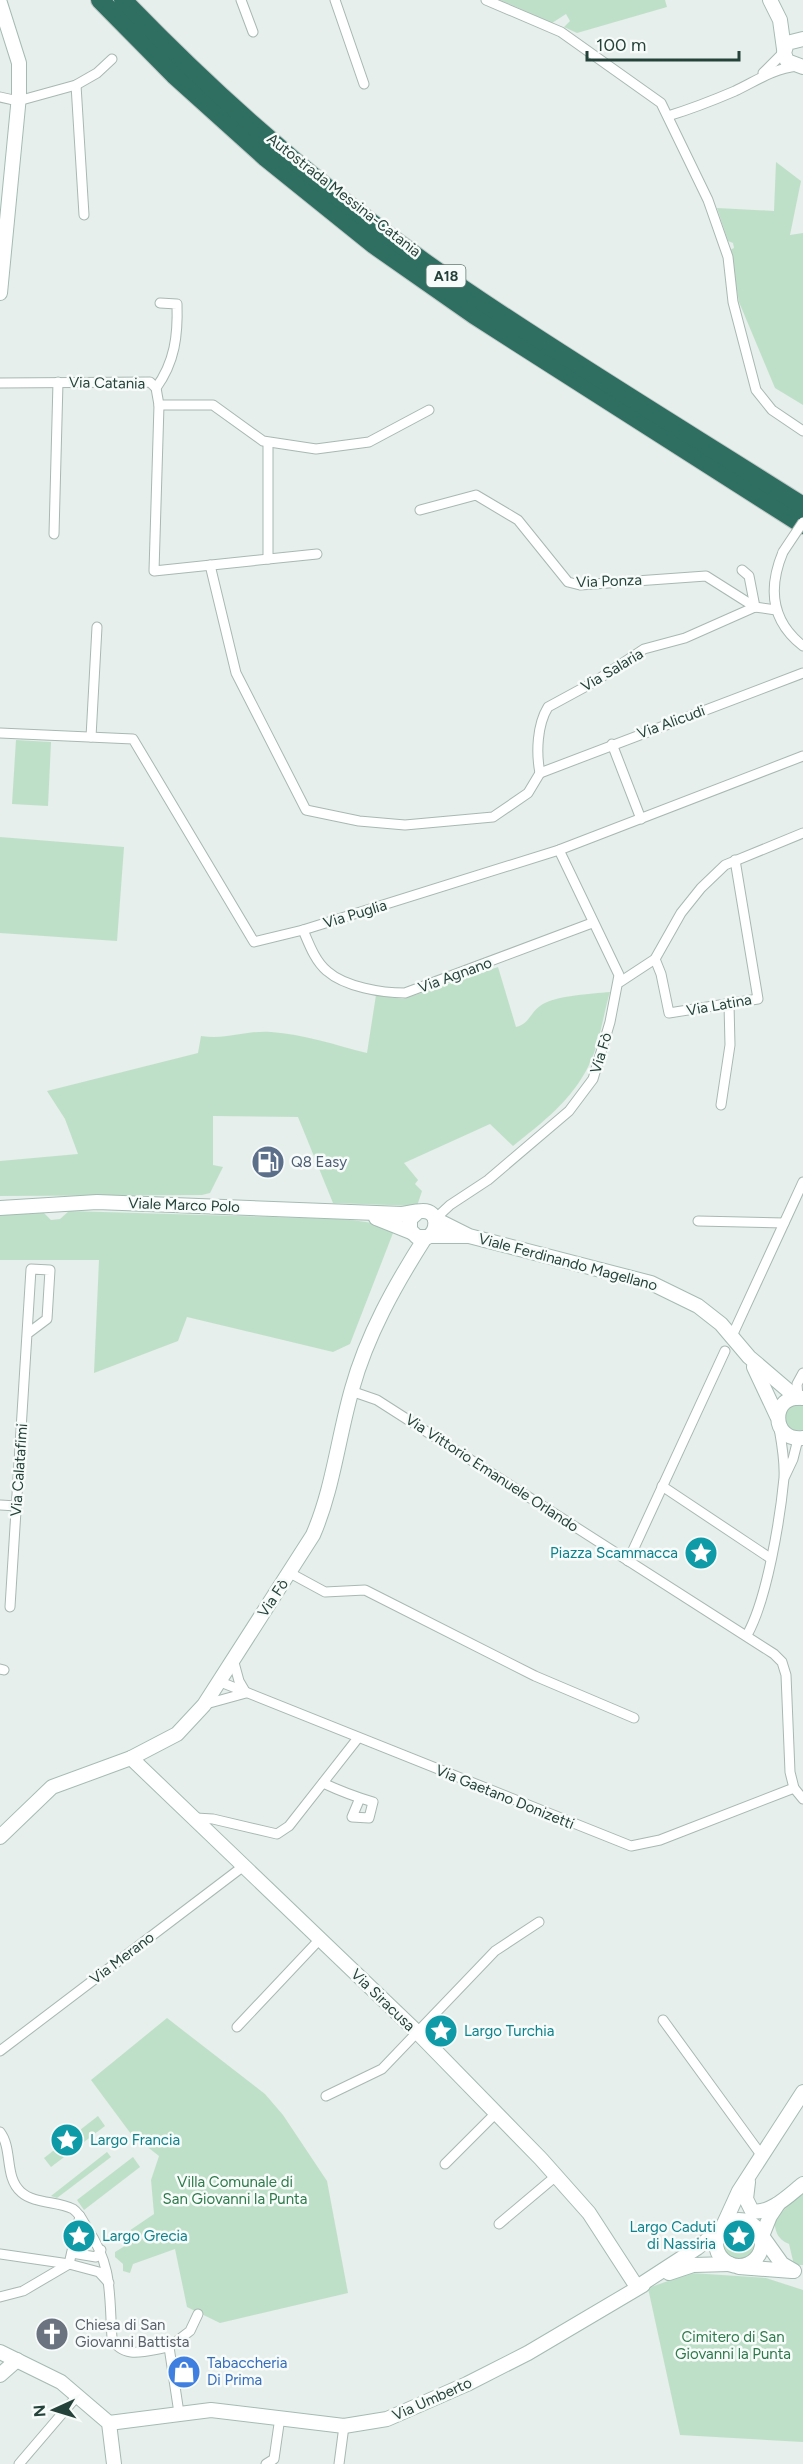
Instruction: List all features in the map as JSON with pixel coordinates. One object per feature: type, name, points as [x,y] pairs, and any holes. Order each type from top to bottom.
[{"type":"highway","name":"Autostrada Messina-Catania","points":[[99,0],[174,75],[266,158],[374,245],[474,315],[803,523]]},
{"type":"highway","name":"Autostrada Messina-Catania","points":[[123,0],[185,63],[253,124],[383,231],[480,301],[803,506]]},
{"type":"highway","points":[[415,273],[803,515]]},
{"type":"street","points":[[241,0],[253,32]]},
{"type":"street","points":[[335,0],[364,84]]},
{"type":"street","points":[[486,0],[561,32],[661,103],[708,200],[728,258],[742,345],[756,390],[772,410],[803,431]]},
{"type":"street","points":[[770,0],[780,20],[787,61],[801,67]]},
{"type":"street","points":[[0,3],[19,63],[18,101],[0,293]]},
{"type":"street","points":[[780,20],[802,39]]},
{"type":"street","points":[[759,77],[792,40],[802,39]]},
{"type":"street","points":[[0,97],[18,101],[76,85],[98,73],[112,59]]},
{"type":"street","points":[[668,116],[738,90],[759,77],[784,67],[801,67]]},
{"type":"street","points":[[76,85],[84,214]]},
{"type":"street","points":[[156,388],[165,373],[178,334],[177,304],[160,303]]},
{"type":"street","points":[[54,534],[58,382]]},
{"type":"street","name":"Via Catania","points":[[0,383],[150,382],[156,388],[159,405],[213,405],[268,443],[316,449],[369,442],[429,410]]},
{"type":"street","points":[[159,405],[154,571],[318,554]]},
{"type":"street","points":[[268,443],[268,559]]},
{"type":"street","name":"Via Ponza","points":[[420,510],[476,495],[518,520],[568,582],[580,585],[706,576],[755,607]]},
{"type":"street","points":[[803,523],[783,552],[773,585],[776,610],[789,633],[803,646]]},
{"type":"street","points":[[210,565],[236,673],[306,810],[359,821],[405,825],[493,817],[528,793],[540,773]]},
{"type":"street","points":[[742,570],[749,576],[755,607],[776,610]]},
{"type":"street","name":"Via Salaria","points":[[540,773],[537,752],[543,714],[548,707],[594,682],[644,649],[685,638],[755,607]]},
{"type":"street","points":[[92,737],[98,627]]},
{"type":"street","name":"Via Alicudi","points":[[540,773],[803,673]]},
{"type":"street","name":"Via Puglia","points":[[0,733],[133,739],[254,942],[303,930],[559,850],[803,756]]},
{"type":"street","points":[[612,744],[641,819]]},
{"type":"street","points":[[559,850],[592,923],[619,975],[620,982],[655,959],[681,913],[701,888],[725,865],[803,833]]},
{"type":"street","name":"Via Latina","points":[[655,959],[661,974],[669,1013],[758,999],[735,860]]},
{"type":"street","name":"Via Agnano","points":[[303,930],[318,962],[328,973],[349,982],[392,993],[405,993],[592,923]]},
{"type":"street","name":"Via Fò","points":[[427,1214],[450,1205],[488,1180],[569,1112],[593,1079],[620,982]]},
{"type":"street","points":[[721,1105],[730,1045],[729,1004]]},
{"type":"street","points":[[732,1336],[803,1182]]},
{"type":"street","name":"Viale Marco Polo","points":[[2,1208],[107,1203],[427,1214]]},
{"type":"street","points":[[363,1213],[420,1235],[469,1236]]},
{"type":"street","points":[[420,1235],[409,1222],[427,1214]]},
{"type":"street","points":[[420,1235],[435,1230],[427,1214]]},
{"type":"street","points":[[427,1214],[469,1236]]},
{"type":"street","points":[[698,1221],[784,1223]]},
{"type":"street","name":"Via Fò","points":[[0,1837],[52,1787],[87,1772],[131,1758],[177,1734],[204,1705],[313,1535],[322,1514],[351,1391],[365,1346],[413,1254],[420,1235]]},
{"type":"street","name":"Viale Ferdinando Magellano","points":[[469,1236],[651,1282],[698,1306],[732,1336],[749,1357]]},
{"type":"street","name":"Via Calatafimi","points":[[10,1607],[31,1269],[50,1270],[47,1319],[27,1334]]},
{"type":"street","points":[[628,1561],[725,1350]]},
{"type":"street","points":[[749,1357],[799,1398]]},
{"type":"street","points":[[749,1357],[778,1422],[787,1436],[801,1439],[798,1457],[784,1478]]},
{"type":"street","points":[[799,1398],[797,1384],[803,1373]]},
{"type":"street","name":"Via Vittorio Emanuele Orlando","points":[[351,1391],[378,1400],[747,1635],[782,1662],[786,1675],[790,1772],[794,1788]]},
{"type":"street","points":[[747,1635],[754,1622],[770,1558],[784,1478],[784,1456],[778,1422],[784,1402],[799,1398]]},
{"type":"street","points":[[662,1486],[770,1558]]},
{"type":"street","points":[[0,1505],[17,1506]]},
{"type":"street","points":[[290,1573],[325,1592],[365,1590],[535,1676],[634,1718]]},
{"type":"street","points":[[204,1705],[246,1693],[239,1681],[233,1658]]},
{"type":"street","name":"Via Gaetano Donizetti","points":[[218,1681],[631,1846],[660,1840],[794,1788]]},
{"type":"street","points":[[196,1818],[213,1819],[277,1834],[290,1826],[358,1738]]},
{"type":"street","name":"Via Siracusa","points":[[131,1758],[416,2031],[496,2113],[589,2213],[637,2287]]},
{"type":"street","points":[[323,1783],[360,1798]]},
{"type":"street","points":[[794,1788],[803,1798]]},
{"type":"street","name":"Via Merano","points":[[0,2051],[244,1865]]},
{"type":"street","points":[[326,2096],[382,2069],[495,1951],[539,1922]]},
{"type":"street","points":[[237,2027],[320,1939]]},
{"type":"street","points":[[663,2020],[762,2156]]},
{"type":"street","points":[[780,2202],[770,2216],[762,2236],[763,2245],[752,2263],[734,2265],[718,2253],[716,2237],[728,2212],[803,2092]]},
{"type":"street","points":[[445,2164],[496,2113]]},
{"type":"street","points":[[0,2132],[7,2143],[12,2177],[19,2191],[28,2197],[71,2208],[80,2216],[101,2250],[109,2283],[112,2338],[116,2347],[123,2352],[169,2347],[190,2331],[198,2314]]},
{"type":"street","points":[[0,2146],[8,2157]]},
{"type":"street","points":[[499,2224],[556,2176]]},
{"type":"street","points":[[748,2180],[749,2215],[782,2264],[799,2271]]},
{"type":"street","points":[[637,2287],[697,2248],[721,2228],[780,2202],[803,2184]]},
{"type":"street","points":[[0,2297],[23,2291],[69,2264],[80,2216]]},
{"type":"street","points":[[72,2253],[96,2257],[101,2250]]},
{"type":"street","points":[[0,2254],[69,2264],[99,2272],[109,2283]]},
{"type":"street","name":"Via Umberto","points":[[109,2423],[179,2413],[228,2410],[344,2426],[387,2419],[467,2385],[528,2353],[637,2287],[693,2265],[734,2265],[758,2270],[799,2271]]},
{"type":"street","points":[[169,2347],[179,2413]]},
{"type":"street","points":[[0,2352],[61,2382],[109,2423],[114,2464]]},
{"type":"street","points":[[0,2375],[17,2360]]},
{"type":"street","points":[[19,2464],[78,2395]]},
{"type":"street","points":[[266,2464],[274,2459],[280,2417]]},
{"type":"street","points":[[339,2464],[344,2426]]},
{"type":"green space","points":[[500,0],[665,0],[667,7],[577,33],[564,27],[570,21],[566,14],[552,23]]},
{"type":"green space","points":[[776,162],[801,181],[790,235],[803,233],[803,405],[775,388],[739,302],[730,250],[734,248],[733,243],[728,241],[717,208],[774,211]]},
{"type":"green space","points":[[16,740],[51,742],[48,806],[12,804]]},
{"type":"green space","points":[[0,837],[124,847],[117,941],[0,933]]},
{"type":"green space","points":[[498,967],[516,1027],[527,1021],[540,1006],[555,999],[610,992],[596,1048],[582,1078],[565,1100],[513,1146],[490,1124],[404,1163],[418,1180],[415,1184],[422,1191],[417,1206],[333,1203],[298,1117],[213,1116],[213,1165],[223,1167],[210,1193],[202,1195],[0,1196],[0,1161],[78,1154],[65,1119],[47,1091],[198,1053],[201,1036],[283,1033],[367,1053],[376,995],[403,999]]},
{"type":"green space","points":[[69,1211],[340,1219],[375,1224],[393,1233],[350,1344],[333,1352],[187,1317],[178,1341],[94,1373],[99,1260],[0,1260],[0,1215],[44,1213],[51,1220],[60,1219]]},
{"type":"green space","points":[[803,1404],[803,1431],[785,1429],[782,1410],[785,1406]]},
{"type":"green space","name":"Villa Comunale di San Giovanni la Punta","points":[[167,2018],[265,2094],[283,2115],[327,2181],[348,2293],[220,2323],[187,2307],[175,2249],[133,2264],[130,2273],[123,2271],[123,2264],[115,2257],[115,2252],[128,2244],[123,2235],[154,2214],[151,2180],[159,2156],[131,2134],[91,2080]]},
{"type":"green space","points":[[98,2116],[105,2126],[51,2167],[44,2158]]},
{"type":"green space","points":[[107,2152],[111,2157],[57,2198],[51,2196]]},
{"type":"green space","points":[[133,2157],[140,2167],[84,2210],[77,2200]]},
{"type":"green space","points":[[803,2192],[803,2265],[794,2265],[789,2244],[777,2234],[774,2219]]},
{"type":"green space","points":[[738,2224],[751,2229],[756,2242],[751,2255],[738,2260],[725,2255],[720,2242],[725,2229]]},
{"type":"green space","name":"Cimitero di San Giovanni la Punta","points":[[691,2273],[766,2278],[803,2290],[803,2442],[680,2435],[648,2288]]},
{"type":"place","name":"Q8 Easy","points":[[268,1162]]},
{"type":"place","name":"Piazza Scammacca","points":[[701,1553]]},
{"type":"place","name":"Largo Turchia","points":[[441,2031]]},
{"type":"place","name":"Largo Francia","points":[[67,2140]]},
{"type":"place","name":"Largo Grecia","points":[[79,2236]]},
{"type":"place","name":"Largo Caduti di Nassiria","points":[[739,2236]]},
{"type":"place","name":"Chiesa di San Giovanni Battista","points":[[52,2334]]},
{"type":"place","name":"Tabaccheria Di Prima","points":[[184,2372]]}]
